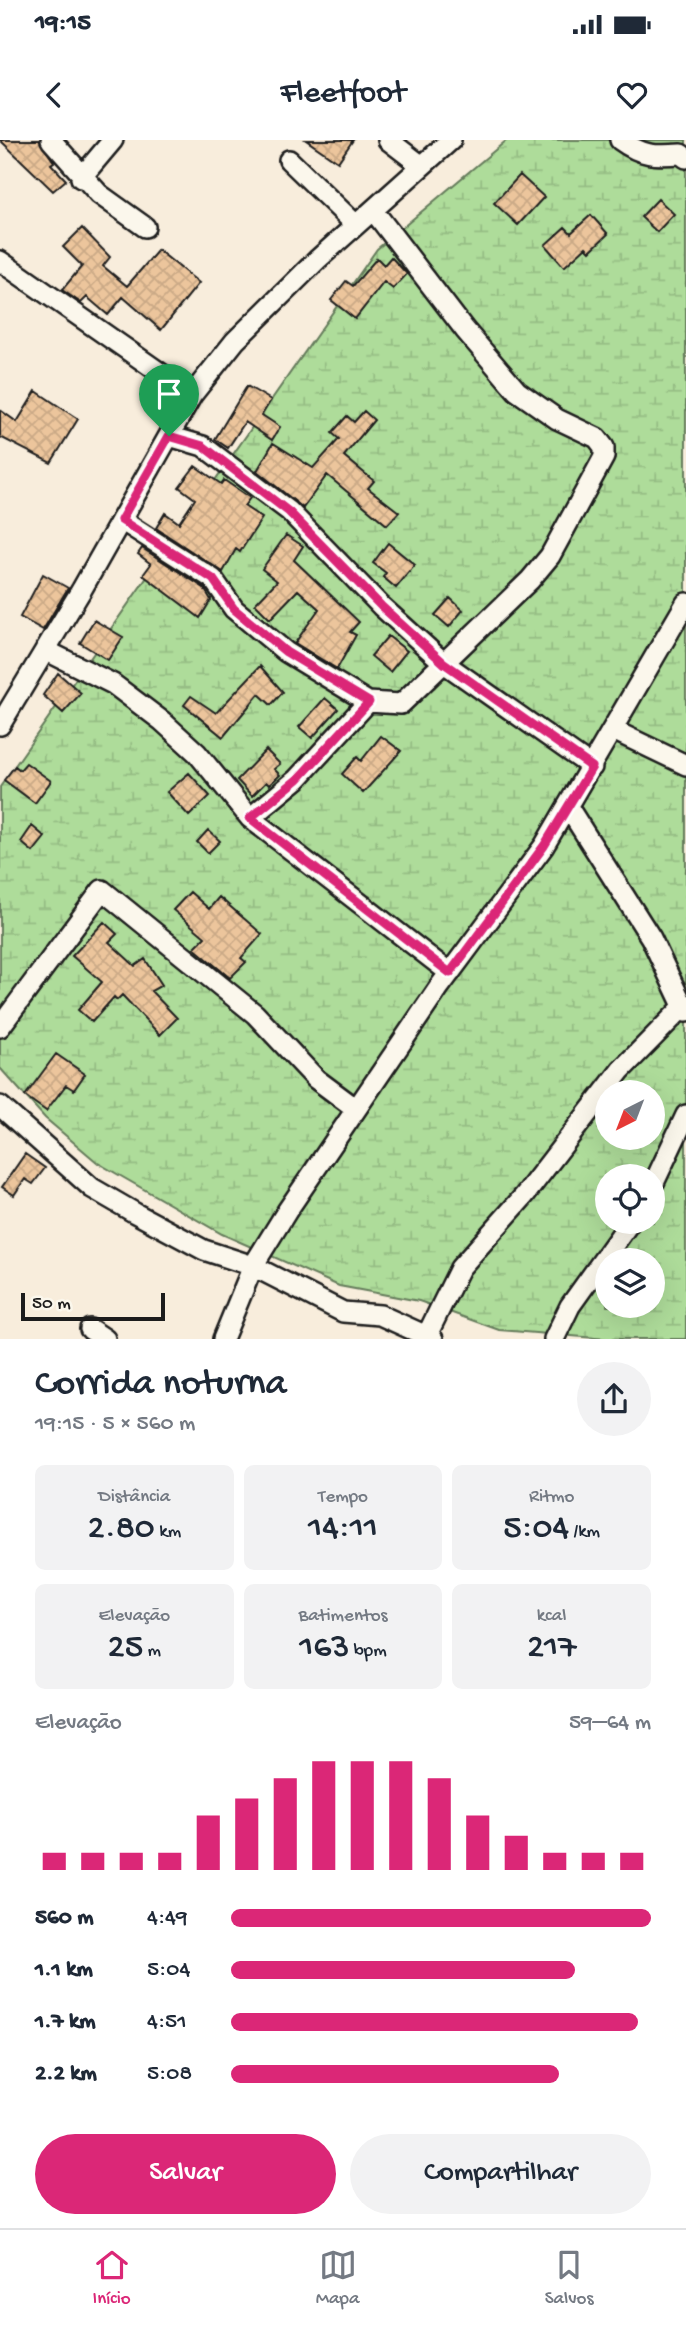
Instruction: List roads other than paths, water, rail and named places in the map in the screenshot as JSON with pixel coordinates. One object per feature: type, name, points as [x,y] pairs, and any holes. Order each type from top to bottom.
[{"type":"street","points":[[51,140],[72,162],[81,178],[145,228]]},
{"type":"street","points":[[81,178],[113,140]]},
{"type":"street","points":[[388,140],[422,166]]},
{"type":"street","points":[[0,724],[192,395],[235,341],[356,225],[450,140]]},
{"type":"street","points":[[620,140],[643,155],[655,158],[681,154],[686,158]]},
{"type":"street","points":[[289,160],[356,225]]},
{"type":"street","points":[[121,520],[213,579],[234,609],[286,652],[369,702],[401,704],[530,580],[550,556],[604,457],[604,447],[597,438],[556,419],[517,391],[465,330],[373,211]]},
{"type":"street","points":[[0,261],[192,395]]},
{"type":"street","points":[[169,436],[203,446],[289,512],[381,606],[444,663],[592,767]]},
{"type":"street","points":[[223,1339],[253,1266],[355,1108],[544,846],[686,603]]},
{"type":"street","points":[[45,650],[113,684],[162,721],[197,753],[250,818],[450,973]]},
{"type":"street","points":[[250,818],[298,779],[369,702]]},
{"type":"street","points":[[613,730],[686,765]]},
{"type":"street","points":[[0,1106],[92,1188],[204,1250],[253,1266],[343,1311],[357,1315],[380,1315],[430,1337],[460,1268],[524,1196],[621,1070],[685,1008],[651,938],[568,807]]},
{"type":"street","points":[[0,1027],[102,890],[255,1014],[316,1079],[355,1108]]},
{"type":"street","points":[[663,1164],[686,1115]]},
{"type":"street","points":[[554,1339],[570,1306],[621,1234]]}]
